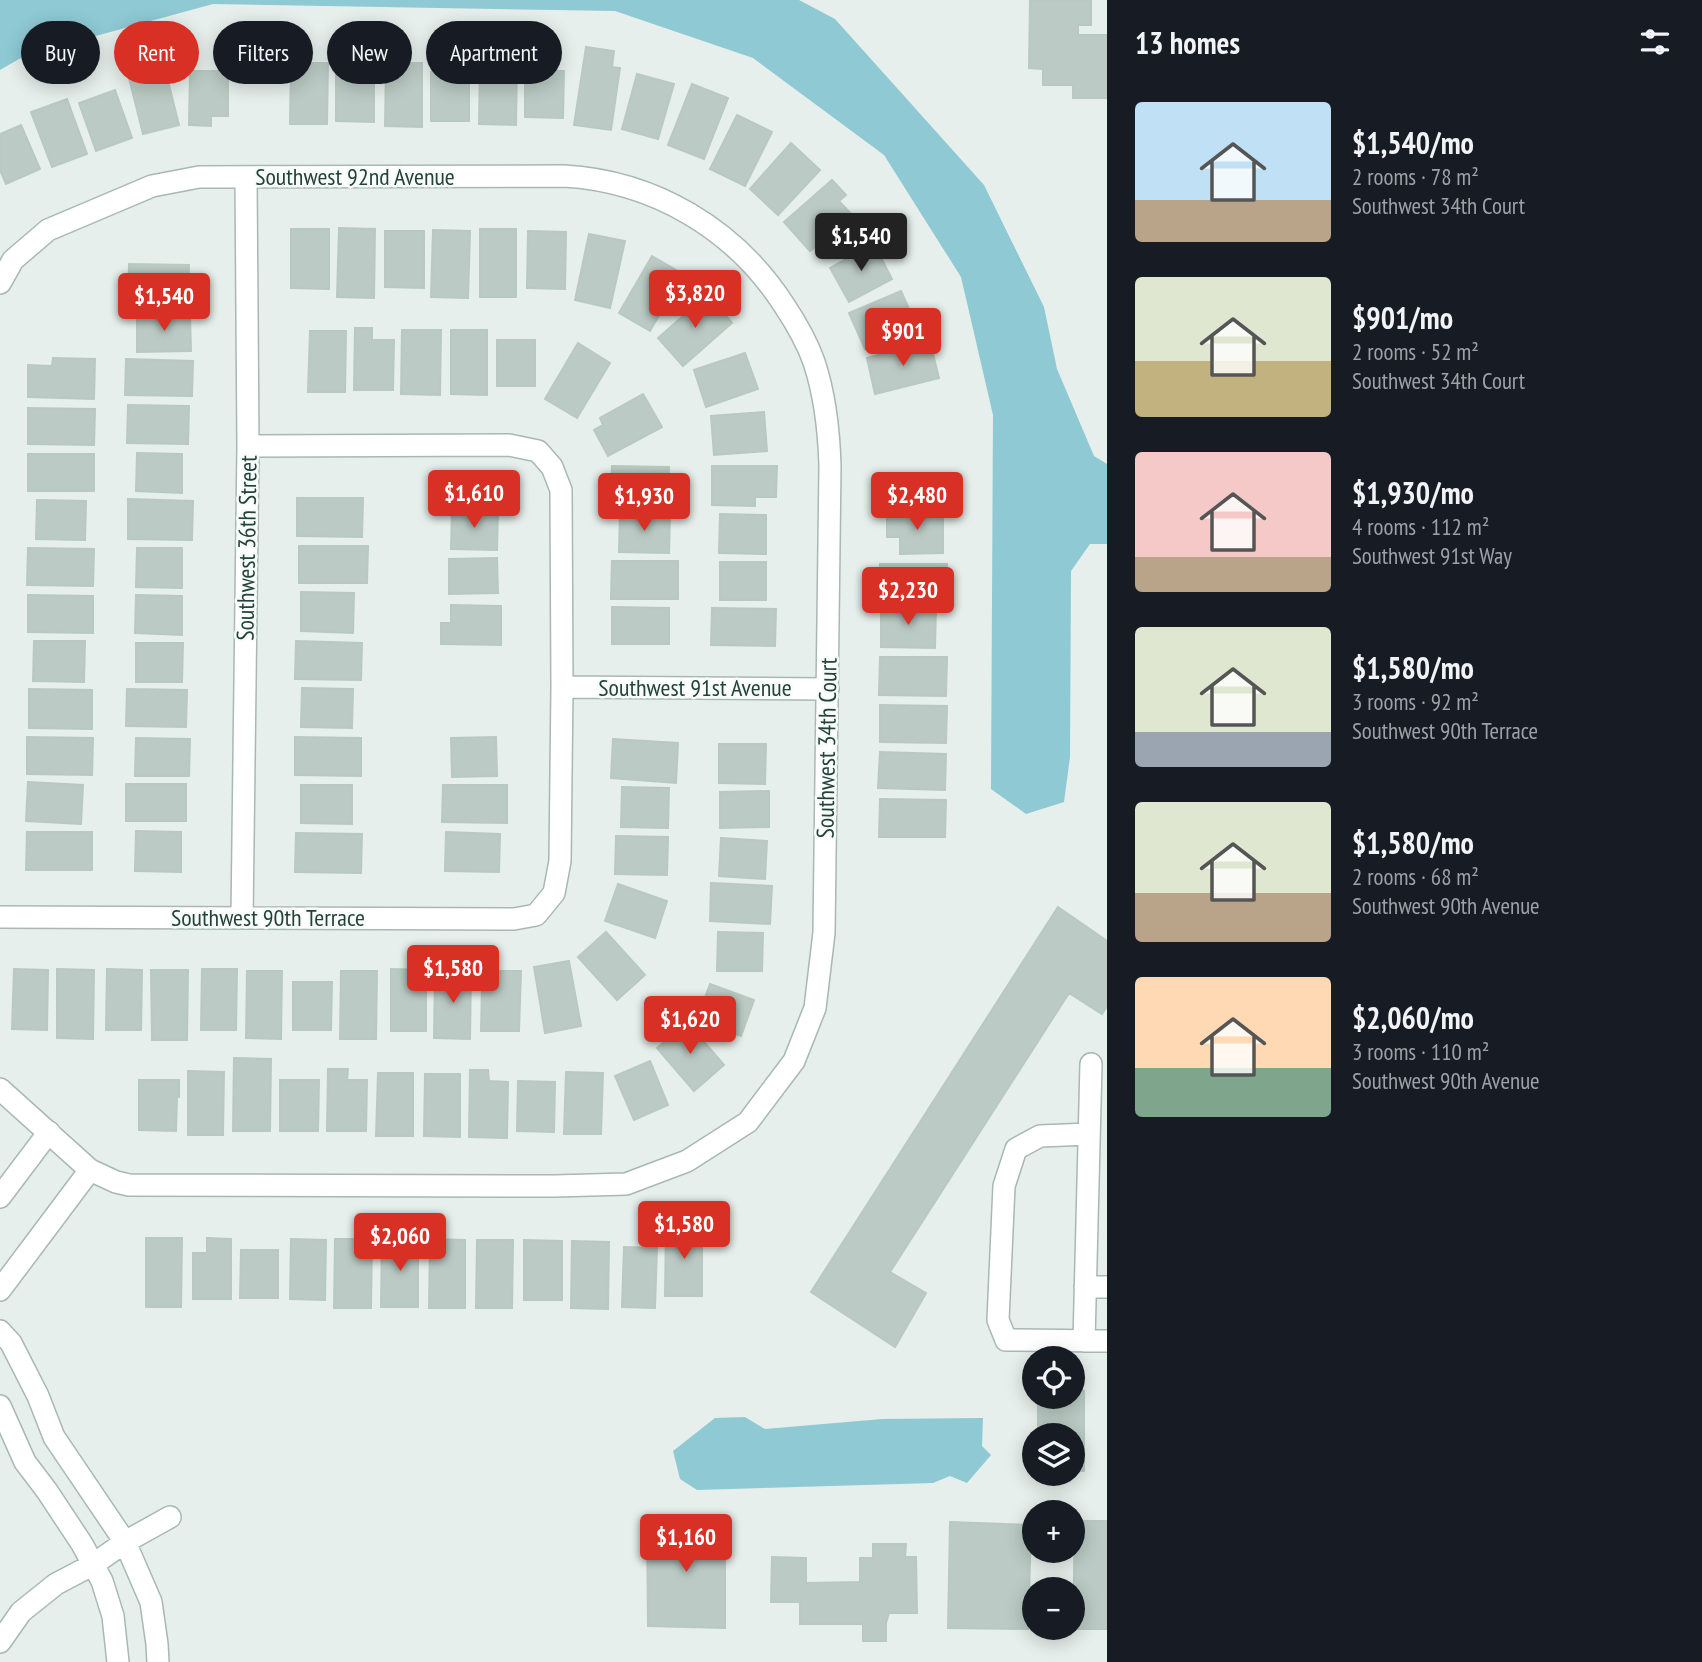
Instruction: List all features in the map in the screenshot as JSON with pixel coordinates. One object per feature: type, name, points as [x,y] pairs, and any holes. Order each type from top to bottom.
[{"type":"street","name":"Southwest 92nd Avenue","points":[[0,282],[13,260],[48,230],[152,186],[199,177],[583,177],[661,198],[709,226]]},
{"type":"street","name":"Southwest 36th Street","points":[[242,918],[248,446],[246,177]]},
{"type":"street","name":"Southwest 34th Court","points":[[90,1170],[129,1185],[626,1184],[687,1161],[748,1122],[794,1061],[815,1008],[824,933],[829,434],[820,381],[803,337],[775,291],[747,259],[709,226]]},
{"type":"street","points":[[248,446],[509,445],[538,451],[552,467],[561,490],[562,687]]},
{"type":"street","name":"Southwest 91st Avenue","points":[[562,687],[828,689]]},
{"type":"street","name":"Southwest 90th Terrace","points":[[0,917],[514,919],[536,915],[554,893],[560,861],[562,687]]},
{"type":"street","points":[[1084,1341],[1085,1287],[1097,1207],[1089,1134],[1091,1064]]},
{"type":"street","points":[[0,1089],[90,1170],[0,1290]]},
{"type":"street","points":[[0,1197],[50,1132]]},
{"type":"street","points":[[1089,1134],[1040,1136],[1016,1149],[1004,1186],[998,1320],[1006,1340],[1107,1341]]},
{"type":"street","points":[[1085,1287],[1107,1287]]},
{"type":"street","points":[[0,1331],[11,1343],[38,1396],[54,1437],[125,1542],[151,1602],[158,1662]]},
{"type":"street","points":[[0,1406],[25,1462],[68,1523],[103,1581],[113,1616],[118,1662]]},
{"type":"street","points":[[0,1642],[21,1612],[56,1584],[170,1517]]},
{"type":"water","points":[[0,0],[799,0],[835,19],[984,185],[1044,307],[1057,369],[1094,456],[1107,464],[1107,544],[1090,544],[1071,571],[1070,757],[1064,802],[1026,814],[991,789],[993,415],[961,277],[884,155],[753,58],[615,11],[213,4],[151,21],[114,21],[114,31],[100,35],[100,21],[21,21],[21,58],[0,70]]},
{"type":"water","points":[[745,1417],[765,1429],[882,1419],[983,1418],[982,1446],[991,1455],[967,1483],[950,1476],[933,1483],[697,1490],[680,1479],[673,1451],[715,1418]]},
{"type":"building","points":[[1030,0],[1091,0],[1091,25],[1078,25],[1078,35],[1107,35],[1107,98],[1073,98],[1073,85],[1043,85],[1043,69],[1029,68]]},
{"type":"building","points":[[586,47],[614,51],[612,67],[620,68],[611,130],[574,125]]},
{"type":"building","points":[[313,63],[327,63],[327,124],[290,124],[291,84],[313,84]]},
{"type":"building","points":[[412,63],[422,63],[422,127],[385,126],[386,84],[412,84]]},
{"type":"building","points":[[199,71],[213,71],[213,84],[228,84],[228,116],[211,116],[211,126],[189,125],[190,84],[199,84]]},
{"type":"building","points":[[564,71],[563,118],[525,117],[525,84],[562,84]]},
{"type":"building","points":[[637,74],[674,84],[658,139],[622,129]]},
{"type":"building","points":[[130,84],[169,84],[179,125],[143,134]]},
{"type":"building","points":[[336,84],[374,84],[374,122],[336,121]]},
{"type":"building","points":[[431,84],[469,84],[469,121],[431,121]]},
{"type":"building","points":[[480,84],[517,84],[516,125],[479,124]]},
{"type":"building","points":[[692,84],[728,98],[704,159],[668,145]]},
{"type":"building","points":[[115,90],[132,138],[96,151],[79,103]]},
{"type":"building","points":[[67,99],[87,154],[52,167],[31,112]]},
{"type":"building","points":[[737,115],[772,132],[745,186],[710,169]]},
{"type":"building","points":[[21,125],[40,169],[6,184],[0,170],[0,134]]},
{"type":"building","points":[[791,143],[820,170],[778,215],[750,189]]},
{"type":"building","points":[[832,180],[846,195],[839,201],[852,215],[810,251],[784,222]]},
{"type":"building","points":[[339,228],[375,229],[374,298],[337,297]]},
{"type":"building","points":[[291,229],[329,229],[329,289],[291,288]]},
{"type":"building","points":[[480,229],[516,229],[516,297],[480,297]]},
{"type":"building","points":[[433,230],[470,231],[468,298],[431,297]]},
{"type":"building","points":[[385,231],[424,231],[424,288],[385,287]]},
{"type":"building","points":[[528,231],[566,232],[565,289],[527,288]]},
{"type":"building","points":[[589,234],[625,241],[610,308],[575,300]]},
{"type":"building","points":[[874,244],[892,279],[849,302],[830,268]]},
{"type":"building","points":[[652,256],[683,274],[650,331],[619,313]]},
{"type":"building","points":[[129,264],[189,265],[188,303],[128,303]]},
{"type":"building","points":[[901,291],[917,327],[865,349],[849,313]]},
{"type":"building","points":[[708,294],[732,323],[683,366],[658,338]]},
{"type":"building","points":[[190,314],[191,351],[137,352],[137,315]]},
{"type":"building","points":[[355,328],[372,328],[372,340],[394,340],[393,390],[354,390]]},
{"type":"building","points":[[402,330],[441,330],[440,395],[401,394]]},
{"type":"building","points":[[451,330],[487,330],[487,395],[451,394]]},
{"type":"building","points":[[310,331],[346,331],[345,392],[308,392]]},
{"type":"building","points":[[497,340],[535,340],[535,386],[497,386]]},
{"type":"building","points":[[930,342],[939,378],[875,394],[867,358]]},
{"type":"building","points":[[578,343],[610,363],[577,418],[545,399]]},
{"type":"building","points":[[745,353],[758,389],[706,407],[694,370]]},
{"type":"building","points":[[53,358],[95,359],[94,399],[28,397],[28,365],[52,366]]},
{"type":"building","points":[[126,359],[193,361],[192,396],[125,395]]},
{"type":"building","points":[[643,394],[662,427],[608,456],[594,430],[603,425],[600,418]]},
{"type":"building","points":[[128,405],[189,406],[188,444],[127,443]]},
{"type":"building","points":[[28,408],[95,409],[94,445],[28,444]]},
{"type":"building","points":[[764,412],[767,451],[714,455],[711,416]]},
{"type":"building","points":[[137,453],[182,454],[182,493],[136,491]]},
{"type":"building","points":[[28,454],[94,454],[94,491],[28,491]]},
{"type":"building","points":[[612,466],[669,467],[668,505],[611,504]]},
{"type":"building","points":[[712,466],[777,466],[776,497],[755,497],[755,506],[712,505]]},
{"type":"building","points":[[297,498],[363,498],[362,537],[297,536]]},
{"type":"building","points":[[128,499],[193,501],[192,540],[128,539]]},
{"type":"building","points":[[37,500],[86,501],[85,540],[36,539]]},
{"type":"building","points":[[452,511],[498,512],[497,550],[451,549]]},
{"type":"building","points":[[620,513],[670,514],[669,553],[619,552]]},
{"type":"building","points":[[887,513],[943,513],[943,553],[900,554],[900,537],[887,537]]},
{"type":"building","points":[[720,514],[766,515],[766,554],[719,553]]},
{"type":"building","points":[[299,546],[368,546],[367,583],[299,583]]},
{"type":"building","points":[[28,548],[94,549],[93,586],[27,585]]},
{"type":"building","points":[[137,548],[182,548],[182,588],[136,587]]},
{"type":"building","points":[[497,558],[498,593],[449,594],[449,559]]},
{"type":"building","points":[[612,561],[678,561],[678,599],[611,599]]},
{"type":"building","points":[[720,562],[766,562],[766,600],[720,600]]},
{"type":"building","points":[[880,564],[947,564],[947,600],[880,600]]},
{"type":"building","points":[[301,592],[354,593],[353,633],[301,631]]},
{"type":"building","points":[[28,595],[93,596],[93,633],[28,632]]},
{"type":"building","points":[[136,595],[182,596],[182,635],[135,633]]},
{"type":"building","points":[[451,605],[501,606],[501,645],[441,644],[441,623],[451,623]]},
{"type":"building","points":[[612,607],[669,608],[669,644],[612,644]]},
{"type":"building","points":[[881,607],[936,608],[935,648],[881,647]]},
{"type":"building","points":[[712,608],[776,609],[775,646],[711,645]]},
{"type":"building","points":[[34,641],[85,641],[84,682],[33,681]]},
{"type":"building","points":[[296,641],[362,643],[361,680],[295,679]]},
{"type":"building","points":[[136,643],[183,643],[182,682],[136,682]]},
{"type":"building","points":[[880,657],[947,657],[946,696],[879,695]]},
{"type":"building","points":[[302,688],[353,689],[352,728],[301,727]]},
{"type":"building","points":[[29,689],[92,690],[92,729],[29,728]]},
{"type":"building","points":[[127,689],[187,690],[186,727],[126,726]]},
{"type":"building","points":[[880,705],[947,706],[946,743],[880,742]]},
{"type":"building","points":[[27,737],[93,738],[92,775],[27,774]]},
{"type":"building","points":[[295,737],[361,738],[361,776],[295,775]]},
{"type":"building","points":[[496,737],[497,776],[452,777],[451,738]]},
{"type":"building","points":[[136,738],[190,739],[189,776],[135,776]]},
{"type":"building","points":[[613,739],[678,743],[676,783],[611,778]]},
{"type":"building","points":[[719,744],[766,744],[765,784],[719,783]]},
{"type":"building","points":[[880,752],[946,754],[945,790],[878,788]]},
{"type":"building","points":[[28,782],[83,785],[81,824],[26,821]]},
{"type":"building","points":[[126,784],[186,784],[186,821],[126,821]]},
{"type":"building","points":[[301,785],[352,785],[352,824],[301,823]]},
{"type":"building","points":[[443,785],[507,785],[507,823],[442,822]]},
{"type":"building","points":[[622,787],[669,788],[668,828],[621,827]]},
{"type":"building","points":[[769,791],[769,827],[720,828],[720,792]]},
{"type":"building","points":[[880,799],[946,800],[945,837],[879,837]]},
{"type":"building","points":[[136,831],[181,832],[181,872],[135,871]]},
{"type":"building","points":[[27,832],[92,832],[92,870],[26,870]]},
{"type":"building","points":[[446,832],[500,834],[499,872],[445,871]]},
{"type":"building","points":[[296,833],[362,834],[361,873],[295,872]]},
{"type":"building","points":[[616,836],[668,837],[667,875],[615,874]]},
{"type":"building","points":[[721,838],[767,841],[765,879],[719,876]]},
{"type":"building","points":[[711,883],[772,886],[770,924],[710,921]]},
{"type":"building","points":[[618,884],[667,901],[655,938],[605,921]]},
{"type":"building","points":[[1058,907],[1107,941],[1107,1006],[1102,1014],[1069,993],[890,1272],[926,1293],[895,1347],[811,1292]]},
{"type":"building","points":[[606,932],[645,975],[617,1000],[578,957]]},
{"type":"building","points":[[718,932],[763,933],[762,971],[717,971]]},
{"type":"building","points":[[569,961],[581,1026],[545,1033],[534,967]]},
{"type":"building","points":[[14,969],[48,970],[47,1030],[12,1029]]},
{"type":"building","points":[[57,969],[94,970],[93,1039],[57,1038]]},
{"type":"building","points":[[107,969],[142,970],[141,1030],[106,1030]]},
{"type":"building","points":[[202,969],[237,969],[236,1030],[201,1030]]},
{"type":"building","points":[[391,969],[426,970],[426,1031],[391,1031]]},
{"type":"building","points":[[151,970],[188,970],[187,1040],[152,1040]]},
{"type":"building","points":[[247,971],[282,971],[281,1039],[246,1038]]},
{"type":"building","points":[[341,971],[377,971],[376,1039],[340,1039]]},
{"type":"building","points":[[435,971],[471,971],[470,1039],[434,1038]]},
{"type":"building","points":[[496,971],[521,971],[519,1031],[481,1031],[482,986],[496,986]]},
{"type":"building","points":[[293,982],[332,982],[331,1030],[293,1030]]},
{"type":"building","points":[[710,984],[754,1000],[741,1036],[697,1020]]},
{"type":"building","points":[[687,1022],[724,1065],[694,1091],[657,1048]]},
{"type":"building","points":[[234,1058],[271,1059],[270,1131],[233,1131]]},
{"type":"building","points":[[650,1061],[668,1105],[634,1120],[615,1076]]},
{"type":"building","points":[[328,1069],[348,1069],[347,1080],[367,1080],[366,1131],[327,1131]]},
{"type":"building","points":[[470,1070],[488,1070],[489,1081],[508,1082],[507,1138],[469,1137]]},
{"type":"building","points":[[188,1071],[224,1072],[223,1135],[188,1135]]},
{"type":"building","points":[[566,1072],[603,1073],[601,1134],[564,1134]]},
{"type":"building","points":[[378,1073],[413,1073],[413,1136],[376,1136]]},
{"type":"building","points":[[425,1074],[460,1074],[460,1137],[424,1136]]},
{"type":"building","points":[[139,1080],[179,1080],[176,1131],[139,1130]]},
{"type":"building","points":[[280,1080],[319,1080],[318,1131],[280,1131]]},
{"type":"building","points":[[518,1081],[555,1082],[554,1132],[517,1131]]},
{"type":"building","points":[[666,1226],[702,1227],[702,1296],[665,1296]]},
{"type":"building","points":[[146,1238],[182,1238],[181,1307],[146,1307]]},
{"type":"building","points":[[207,1238],[231,1239],[231,1299],[193,1299],[193,1253],[207,1253]]},
{"type":"building","points":[[382,1238],[418,1238],[418,1307],[381,1307]]},
{"type":"building","points":[[291,1239],[326,1240],[325,1300],[290,1299]]},
{"type":"building","points":[[335,1239],[372,1239],[371,1308],[334,1308]]},
{"type":"building","points":[[430,1239],[465,1240],[465,1308],[429,1308]]},
{"type":"building","points":[[477,1240],[513,1240],[512,1308],[476,1308]]},
{"type":"building","points":[[524,1240],[562,1241],[562,1300],[524,1300]]},
{"type":"building","points":[[572,1241],[609,1242],[608,1309],[571,1308]]},
{"type":"building","points":[[624,1247],[657,1248],[655,1308],[622,1307]]},
{"type":"building","points":[[241,1250],[278,1250],[278,1298],[240,1298]]},
{"type":"building","points":[[1038,1409],[1084,1409],[1084,1423],[1038,1423]]},
{"type":"building","points":[[647,1521],[725,1522],[725,1628],[648,1626]]},
{"type":"building","points":[[1085,1521],[1107,1521],[1107,1629],[1085,1629],[1085,1577],[1074,1577],[1074,1563],[1085,1563]]},
{"type":"building","points":[[950,1522],[1022,1525],[1022,1563],[1030,1563],[1030,1577],[1022,1577],[1022,1629],[948,1628]]},
{"type":"building","points":[[873,1544],[906,1544],[905,1557],[916,1557],[917,1613],[889,1613],[886,1641],[863,1641],[863,1624],[800,1624],[800,1602],[771,1602],[772,1557],[806,1558],[806,1583],[860,1582],[860,1558],[873,1558]]}]
